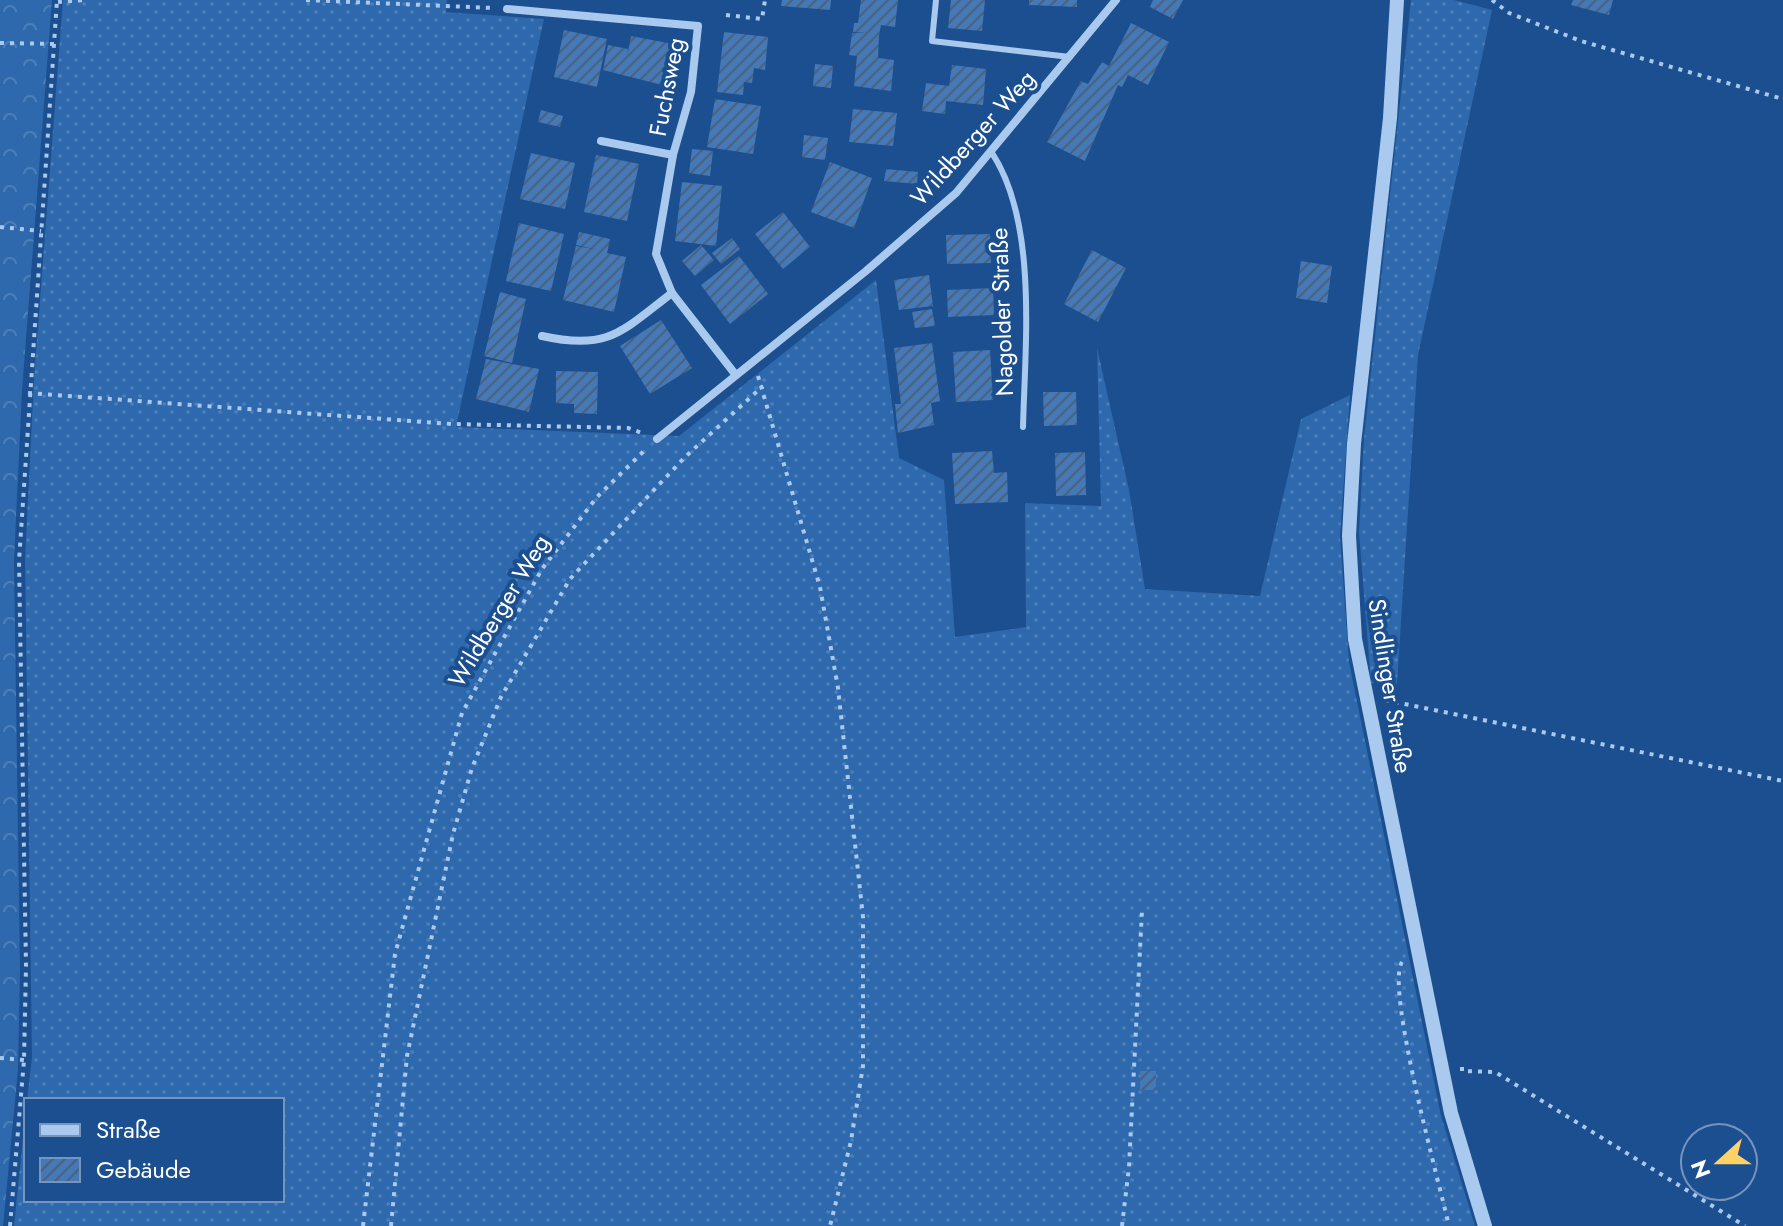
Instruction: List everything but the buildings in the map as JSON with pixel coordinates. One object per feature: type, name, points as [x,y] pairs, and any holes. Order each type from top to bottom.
[{"type":"street","name":"Wildberger Weg","points":[[657,439],[932,215],[992,153],[1116,0]]},
{"type":"street","name":"Sindlinger Straße","points":[[1397,0],[1390,118],[1354,444],[1349,536],[1355,639],[1451,1113],[1485,1226]]},
{"type":"street","name":"Fuchsweg","points":[[507,9],[698,26],[691,92],[673,155],[656,254],[662,275],[672,293],[735,374]]},
{"type":"street","name":"Fuchsweg","points":[[601,141],[673,155]]},
{"type":"street","points":[[542,336],[574,343],[614,337],[672,293]]},
{"type":"lane","points":[[936,0],[932,41],[1070,57]]},
{"type":"lane","name":"Nagolder Straße","points":[[992,153],[1009,184],[1019,233],[1024,292],[1023,427]]},
{"type":"path","points":[[10,1226],[24,1060],[26,966],[19,561],[28,393],[57,1],[87,0]]},
{"type":"path","points":[[306,0],[507,9]]},
{"type":"path","points":[[726,15],[762,19],[765,0]]},
{"type":"path","points":[[1492,0],[1509,13],[1581,41],[1783,99]]},
{"type":"path","points":[[0,43],[55,44]]},
{"type":"path","points":[[0,227],[42,231]]},
{"type":"path","points":[[750,363],[763,386],[800,529],[820,587],[838,688],[863,917],[863,1066],[851,1141],[830,1226]]},
{"type":"path","points":[[391,1226],[407,1056],[453,834],[472,768],[501,697],[570,579],[685,457],[763,386]]},
{"type":"path","points":[[28,393],[452,424],[628,428],[657,439]]},
{"type":"path","name":"Wildberger Weg","points":[[363,1226],[395,954],[462,713],[542,569],[597,497],[657,439]]},
{"type":"path","points":[[1367,703],[1389,699],[1783,781]]},
{"type":"path","points":[[1389,699],[1392,715]]},
{"type":"path","points":[[1122,1226],[1129,1167],[1142,910]]},
{"type":"path","points":[[1416,940],[1397,969],[1399,1007],[1449,1226]]},
{"type":"path","points":[[1459,1055],[1462,1071],[1495,1072],[1745,1226]]},
{"type":"path","points":[[0,1058],[24,1060]]},
{"type":"green space","points":[[0,0],[52,0],[22,391],[14,561],[20,969],[18,1069],[3,1226],[0,1226]]},
{"type":"green space","points":[[63,0],[447,0],[446,12],[544,19],[456,427],[679,436],[876,280],[899,458],[944,480],[955,637],[1026,627],[1025,503],[1101,506],[1097,348],[1129,490],[1145,589],[1260,596],[1301,419],[1350,395],[1340,536],[1349,662],[1441,1116],[1475,1226],[14,1226],[24,1128],[24,1202],[284,1202],[284,1098],[27,1098],[32,1057],[25,559],[34,379]]},
{"type":"green space","points":[[1411,0],[1454,0],[1492,10],[1418,355],[1397,684],[1371,683],[1359,532],[1364,438]]}]
